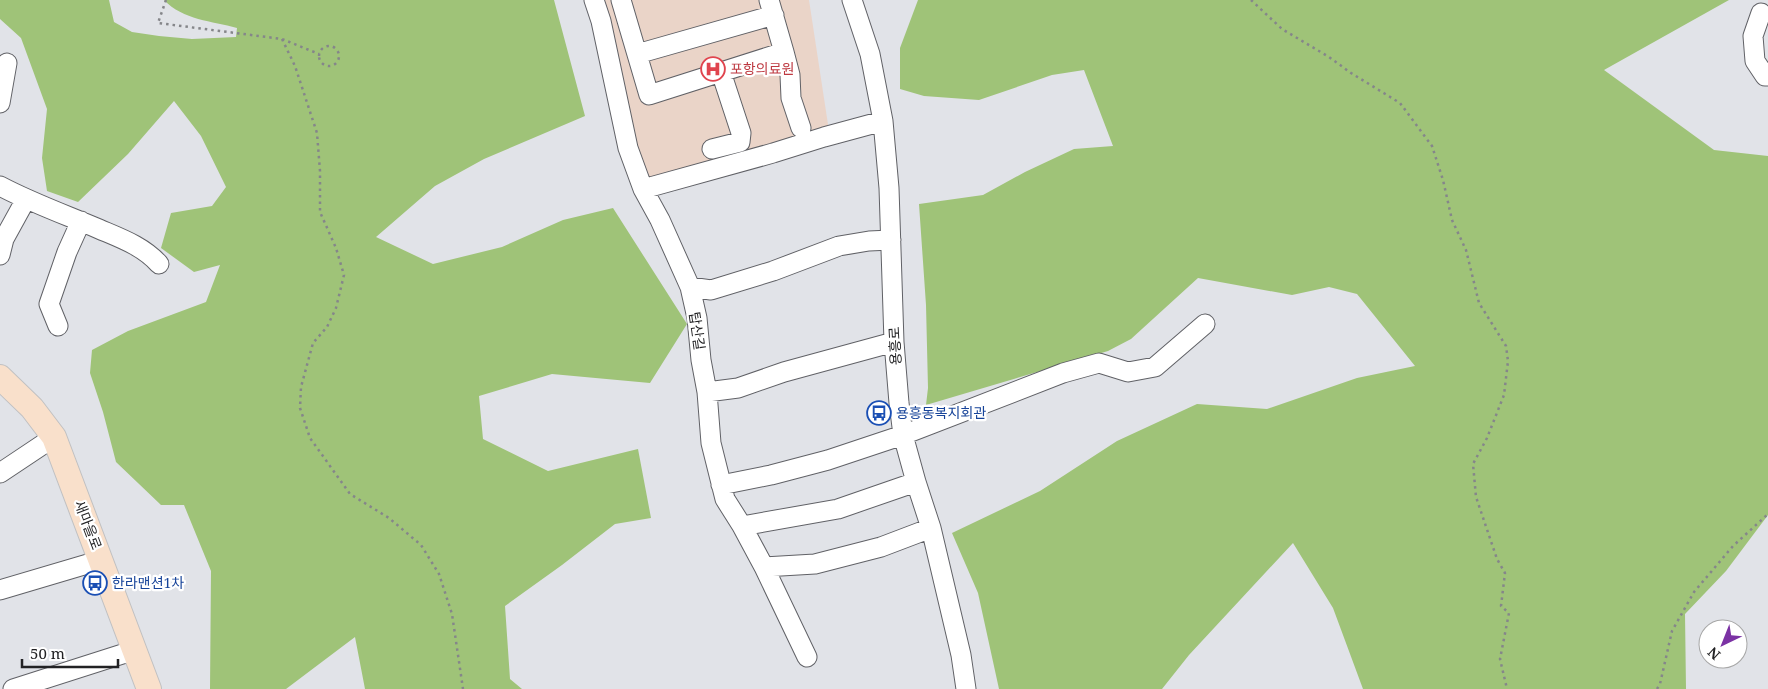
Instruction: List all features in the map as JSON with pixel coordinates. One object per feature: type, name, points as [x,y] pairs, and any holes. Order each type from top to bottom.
[{"type":"main road","name":"새마을로","points":[[0,377],[32,408],[54,437],[149,689]]},
{"type":"street","name":"탑산길","points":[[594,0],[601,21],[628,148],[643,189],[660,220],[690,288],[697,318],[701,360],[707,392],[711,443],[725,499],[764,567],[807,657]]},
{"type":"street","points":[[621,0],[649,95],[784,52]]},
{"type":"street","name":"용흥로","points":[[852,0],[870,54],[883,121],[891,240],[894,342],[899,403],[904,435],[916,482],[931,528],[961,656],[966,689]]},
{"type":"street","points":[[606,44],[635,49],[772,8],[790,75],[791,98],[801,128]]},
{"type":"street","points":[[1761,12],[1753,36],[1754,61],[1765,76],[1768,76]]},
{"type":"street","points":[[0,103],[7,63]]},
{"type":"street","points":[[712,149],[740,142],[741,133],[721,72]]},
{"type":"street","points":[[643,189],[883,121]]},
{"type":"street","points":[[0,186],[26,200],[81,221],[127,242],[150,254],[159,264]]},
{"type":"street","points":[[0,255],[4,239],[26,200]]},
{"type":"street","points":[[58,326],[49,304],[67,252],[81,221]]},
{"type":"street","points":[[690,288],[711,290],[839,246],[869,241],[891,240]]},
{"type":"street","points":[[721,485],[771,475],[828,460],[904,435],[1063,373],[1099,363],[1128,372],[1154,367],[1205,324]]},
{"type":"street","points":[[707,392],[738,388],[784,372],[894,342]]},
{"type":"street","points":[[0,473],[54,437]]},
{"type":"street","points":[[742,526],[838,509],[916,482]]},
{"type":"street","points":[[764,567],[815,564],[881,547],[931,528]]},
{"type":"street","points":[[0,590],[101,560]]},
{"type":"street","points":[[14,689],[135,650]]},
{"type":"path","points":[[166,0],[158,23],[282,39],[319,54],[325,66],[334,65],[340,57],[337,48],[328,45],[320,50],[319,54]]},
{"type":"path","points":[[1251,0],[1282,29],[1400,103],[1432,146],[1443,180],[1452,220],[1466,250],[1479,303],[1506,346],[1508,361],[1504,395],[1488,438],[1473,464],[1476,497],[1504,573],[1501,606],[1509,613],[1500,659],[1507,689]]},
{"type":"path","points":[[282,39],[295,66],[317,133],[320,171],[320,212],[336,248],[344,275],[336,308],[327,327],[313,343],[301,386],[300,408],[310,438],[350,494],[389,518],[421,545],[439,574],[452,614],[463,689]]},
{"type":"path","points":[[1657,689],[1660,684],[1672,631],[1694,592],[1733,546],[1768,514]]},
{"type":"shaded area","name":"포항의료원","points":[[587,0],[809,0],[829,131],[639,186]]},
{"type":"green space","points":[[0,0],[109,0],[114,22],[132,32],[192,39],[236,37],[237,28],[189,16],[172,7],[164,0],[554,0],[585,116],[484,159],[435,186],[376,237],[433,264],[502,247],[563,220],[613,208],[687,324],[650,383],[552,374],[479,396],[483,439],[548,471],[638,449],[651,518],[615,524],[505,606],[510,679],[522,689],[365,689],[355,637],[286,689],[210,689],[211,571],[184,505],[161,505],[116,462],[103,412],[90,373],[92,350],[128,331],[206,302],[220,265],[194,272],[161,248],[171,213],[212,206],[226,187],[201,136],[174,101],[128,154],[78,202],[47,191],[42,158],[47,109],[21,38],[0,19]]},
{"type":"green space","points":[[918,0],[1729,0],[1604,70],[1714,150],[1768,156],[1768,515],[1726,571],[1685,614],[1686,689],[1363,689],[1333,608],[1293,543],[1189,655],[1162,689],[999,689],[978,593],[952,533],[1040,491],[1117,441],[1197,404],[1267,409],[1357,378],[1415,366],[1357,294],[1329,287],[1292,295],[1198,278],[1131,339],[1108,351],[926,405],[928,388],[926,305],[919,204],[983,195],[1025,172],[1074,149],[1113,146],[1084,70],[1052,75],[979,100],[924,96],[900,89],[900,48]]},
{"type":"place","name":"포항의료원","points":[[713,69]]},
{"type":"place","name":"용흥동복지회관","points":[[879,413]]},
{"type":"place","name":"한라맨션1차","points":[[95,583]]}]
